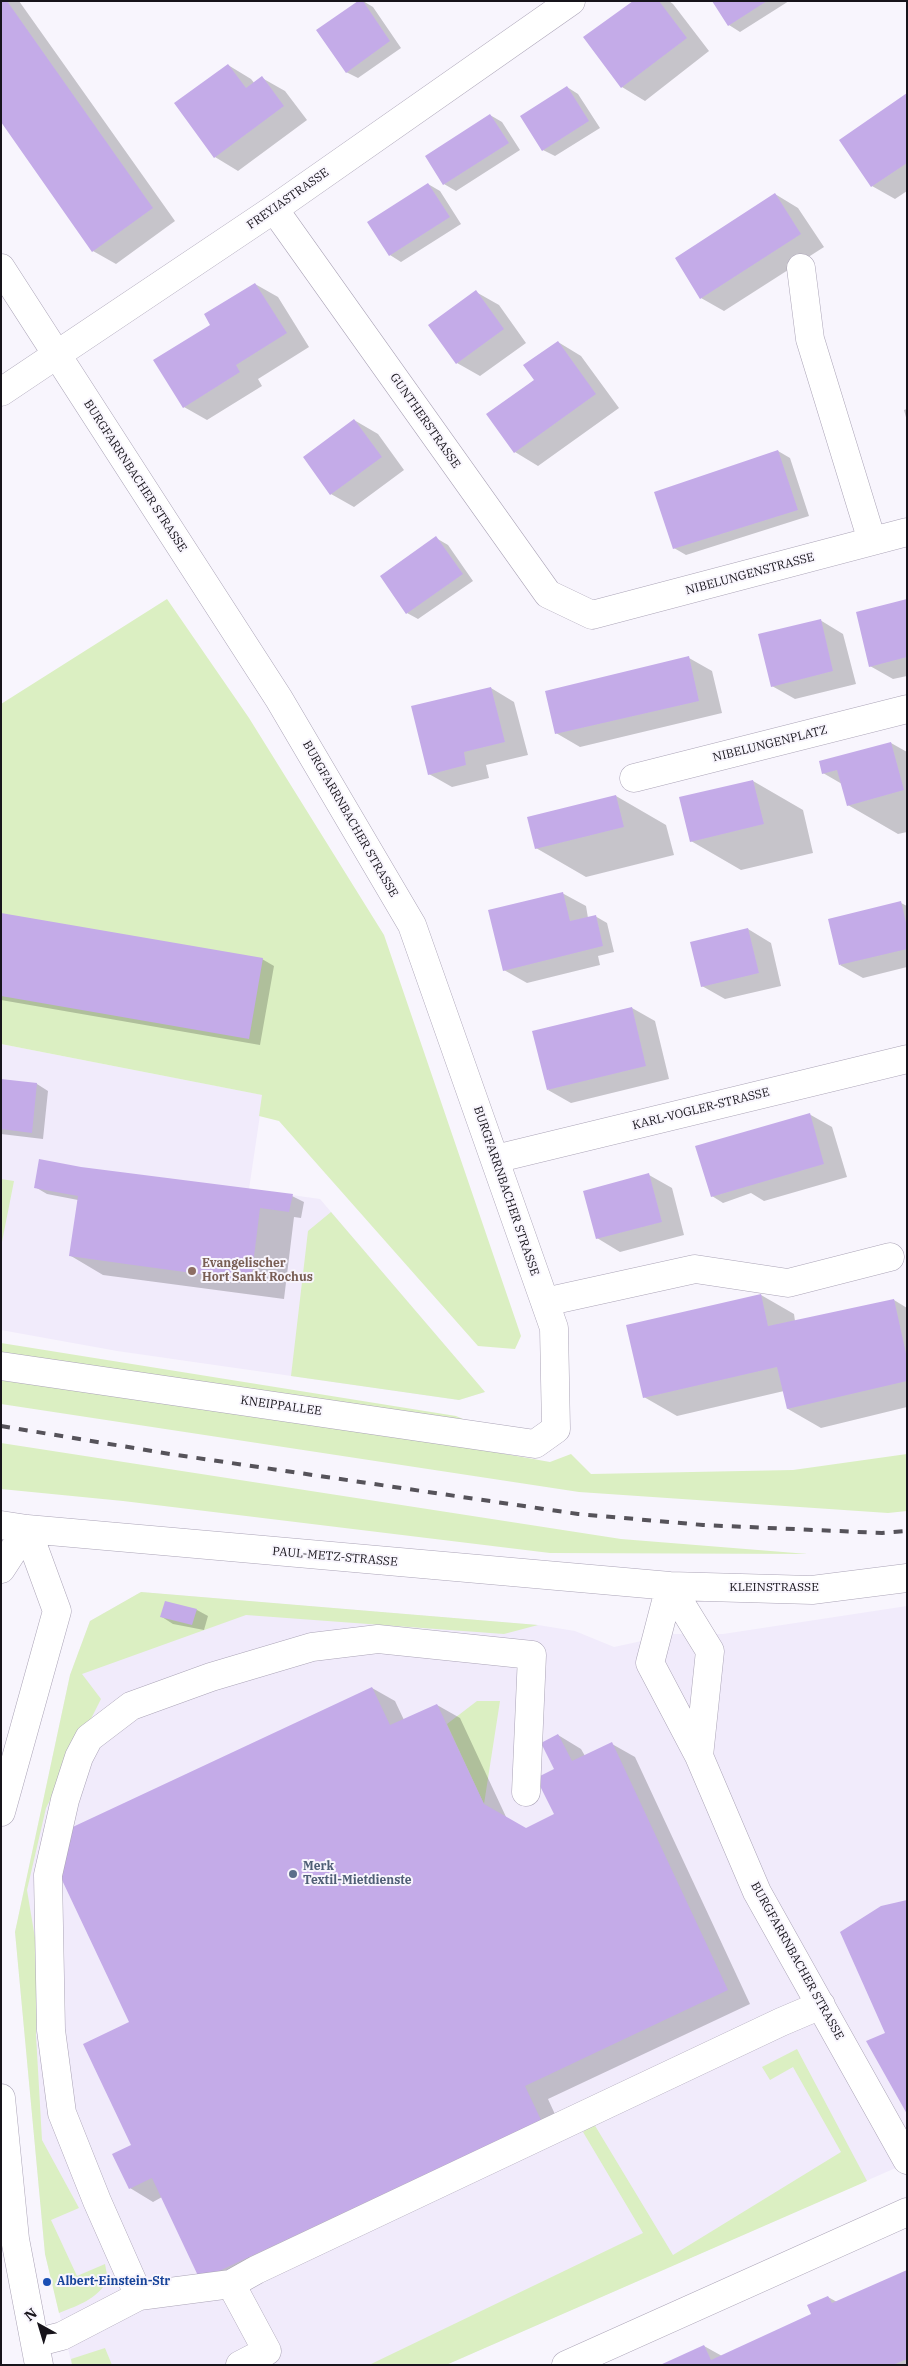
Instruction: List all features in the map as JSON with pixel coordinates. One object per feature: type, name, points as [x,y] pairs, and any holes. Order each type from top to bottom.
[{"type":"street","name":"FREYJASTRASSE","points":[[1,392],[274,209],[572,1]]},
{"type":"street","name":"GUNTHERSTRASSE","points":[[274,209],[548,594],[592,615]]},
{"type":"street","name":"BURGFARRNBACHER STRASSE","points":[[1,268],[279,699],[412,925],[554,1328],[556,1429]]},
{"type":"street","points":[[801,268],[810,339],[872,541]]},
{"type":"street","name":"NIBELUNGENSTRASSE","points":[[592,615],[907,532]]},
{"type":"street","name":"NIBELUNGENPLATZ","points":[[634,778],[907,709]]},
{"type":"street","name":"KARL-VOGLER-STRASSE","points":[[495,1159],[907,1059]]},
{"type":"street","points":[[544,1302],[695,1269],[788,1283],[890,1257]]},
{"type":"street","name":"KNEIPPALLEE","points":[[1,1366],[535,1444],[556,1429]]},
{"type":"street","points":[[1,1569],[14,1528]]},
{"type":"street","points":[[1,1812],[57,1611],[14,1528]]},
{"type":"street","name":"PAUL-METZ-STRASSE","points":[[14,1528],[670,1586]]},
{"type":"street","name":"KLEINSTRASSE","points":[[670,1586],[812,1590],[907,1578]]},
{"type":"street","name":"BURGFARRNBACHER STRASSE","points":[[670,1586],[650,1663],[698,1756],[757,1892],[907,2160]]},
{"type":"street","name":"BURGFARRNBACHER STRASSE","points":[[670,1586],[710,1651],[698,1756]]},
{"type":"street","points":[[139,2296],[97,2201],[62,2113],[51,2030],[48,1875],[65,1800],[79,1757],[89,1738],[131,1706],[210,1677],[312,1648],[378,1640],[532,1655],[526,1792]]},
{"type":"street","points":[[1,2098],[15,2239],[37,2354],[62,2336],[139,2296],[232,2284],[256,2270],[772,2026],[821,2005]]},
{"type":"street","points":[[566,2365],[907,2212]]},
{"type":"street","points":[[232,2284],[267,2351],[240,2365]]},
{"type":"shaded area","name":"Evangelischer Hort Sankt Rochus","points":[[1,1044],[263,1095],[249,1189],[320,1199],[485,1392],[459,1400],[117,1351],[1,1330]]},
{"type":"shaded area","points":[[141,1592],[538,1625],[575,1631],[614,1647],[674,1634],[723,1634],[907,1606],[907,2163],[446,2365],[72,2365],[45,2254],[15,1932],[70,1675],[90,1621]]},
{"type":"green space","points":[[167,599],[249,718],[384,935],[521,1336],[515,1349],[478,1346],[279,1121],[259,1116],[262,1095],[1,1044],[1,704]]},
{"type":"green space","points":[[1,1179],[14,1181],[1,1247]]},
{"type":"green space","points":[[331,1212],[485,1392],[459,1400],[291,1376],[308,1231]]},
{"type":"green space","points":[[1,1343],[456,1416],[472,1423],[1,1354]]},
{"type":"green space","points":[[1,1379],[449,1444],[550,1462],[571,1454],[591,1474],[793,1470],[907,1454],[907,1511],[888,1513],[579,1492],[1,1404]]},
{"type":"green space","points":[[1,1443],[621,1539],[808,1554],[550,1553],[123,1501],[1,1489]]},
{"type":"green space","points":[[141,1592],[538,1625],[504,1634],[246,1615],[82,1674],[101,1699],[46,1808],[27,1890],[36,1944],[38,2004],[36,2035],[42,2140],[79,2208],[51,2220],[77,2276],[105,2264],[108,2280],[104,2287],[93,2297],[59,2313],[45,2254],[15,1932],[70,1675],[90,1621]]},
{"type":"green space","points":[[477,1701],[500,1701],[484,1804],[447,1724]]},
{"type":"green space","points":[[797,2049],[867,2181],[446,2365],[369,2365],[643,2233],[583,2132],[594,2124],[673,2255],[841,2152],[793,2067],[770,2080],[762,2067]]},
{"type":"green space","points":[[105,2348],[112,2365],[72,2365],[71,2359]]},
{"type":"building","points":[[1,1],[7,1],[153,208],[92,252],[1,122]]},
{"type":"building","points":[[358,1],[363,1],[390,41],[346,73],[316,30]]},
{"type":"building","points":[[633,1],[659,1],[687,38],[621,88],[583,37]]},
{"type":"building","points":[[712,1],[767,1],[728,26]]},
{"type":"building","points":[[228,64],[246,88],[262,76],[284,106],[214,158],[174,103]]},
{"type":"building","points":[[567,86],[589,121],[542,151],[520,116]]},
{"type":"building","points":[[907,93],[907,163],[871,187],[839,140]]},
{"type":"building","points":[[490,114],[509,143],[443,185],[425,156]]},
{"type":"building","points":[[428,183],[450,217],[389,256],[367,222]]},
{"type":"building","points":[[775,193],[801,234],[700,299],[675,258]]},
{"type":"building","points":[[255,283],[287,333],[236,365],[240,372],[183,408],[153,360],[210,325],[204,314]]},
{"type":"building","points":[[476,290],[504,329],[456,364],[428,325]]},
{"type":"building","points":[[558,341],[596,394],[514,453],[486,414],[534,380],[523,365]]},
{"type":"building","points":[[354,419],[382,457],[330,495],[303,457]]},
{"type":"building","points":[[778,450],[798,510],[673,549],[654,492]]},
{"type":"building","points":[[436,536],[463,574],[406,614],[380,576]]},
{"type":"building","points":[[907,599],[907,657],[869,667],[856,612]]},
{"type":"building","points":[[821,619],[833,671],[771,687],[758,634]]},
{"type":"building","points":[[689,656],[699,701],[555,734],[545,691]]},
{"type":"building","points":[[491,687],[505,742],[464,752],[466,765],[428,775],[411,706]]},
{"type":"building","points":[[891,742],[904,790],[847,806],[837,770],[822,774],[819,761]]},
{"type":"building","points":[[753,780],[764,824],[690,842],[679,797]]},
{"type":"building","points":[[616,795],[624,827],[535,849],[527,817]]},
{"type":"building","points":[[563,892],[570,921],[596,915],[603,946],[503,971],[488,910]]},
{"type":"building","points":[[901,901],[907,927],[907,949],[839,965],[828,919]]},
{"type":"building","points":[[1,913],[263,958],[249,1039],[1,996]]},
{"type":"building","points":[[748,928],[759,973],[701,987],[690,942]]},
{"type":"building","points":[[632,1007],[646,1066],[547,1090],[532,1031]]},
{"type":"building","points":[[1,1079],[37,1083],[32,1133],[1,1129]]},
{"type":"building","points":[[810,1113],[824,1164],[711,1197],[695,1146]]},
{"type":"building","name":"Evangelischer Hort Sankt Rochus","points":[[39,1159],[81,1167],[293,1194],[289,1212],[260,1208],[251,1281],[126,1264],[69,1256],[78,1196],[34,1188]]},
{"type":"building","points":[[649,1173],[662,1222],[596,1239],[583,1191]]},
{"type":"building","points":[[761,1294],[768,1326],[894,1299],[907,1358],[907,1381],[787,1409],[777,1367],[643,1398],[626,1325]]},
{"type":"building","points":[[165,1601],[197,1609],[192,1625],[160,1617]]},
{"type":"building","points":[[372,1687],[390,1725],[437,1704],[484,1804],[526,1828],[554,1814],[536,1778],[554,1769],[541,1743],[558,1734],[572,1761],[612,1742],[728,1990],[525,2086],[541,2120],[200,2280],[152,2178],[129,2189],[112,2154],[131,2145],[83,2044],[129,2022],[53,1861],[62,1832]]},
{"type":"building","points":[[907,1900],[907,2114],[866,2041],[885,2033],[840,1932],[881,1906]]},
{"type":"building","points":[[907,2270],[907,2359],[893,2365],[660,2365],[704,2345],[711,2360],[811,2314],[807,2305],[828,2296],[832,2303]]},
{"type":"railway","points":[[1,1426],[170,1454],[578,1514],[703,1525],[882,1533],[907,1531]]},
{"type":"place","name":"Evangelischer Hort Sankt Rochus","points":[[192,1271]]},
{"type":"place","name":"Merk Textil-Mietdienste","points":[[293,1874]]},
{"type":"place","name":"Albert-Einstein-Str","points":[[47,2282]]}]
